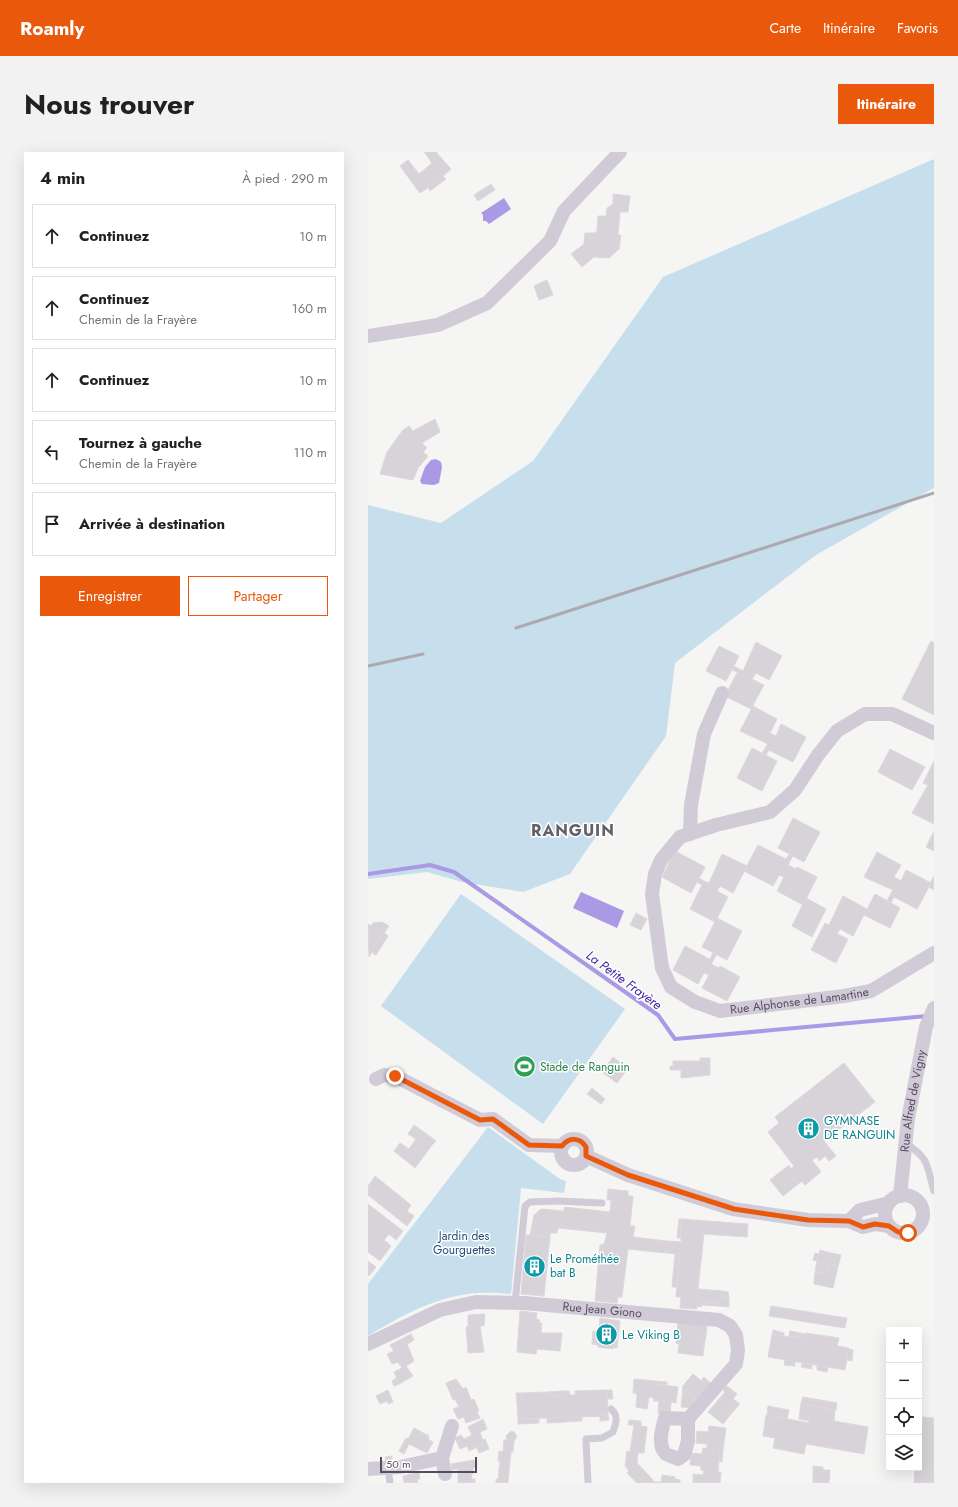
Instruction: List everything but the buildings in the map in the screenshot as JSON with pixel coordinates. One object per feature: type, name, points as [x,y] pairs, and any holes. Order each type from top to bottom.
[{"type":"street","points":[[368,336],[438,325],[487,303],[550,241],[564,211],[620,152]]},
{"type":"street","points":[[690,834],[691,805],[704,734],[722,693]]},
{"type":"street","name":"Rue Alphonse de Lamartine","points":[[934,733],[892,714],[865,714],[837,731],[818,755],[794,790],[770,812],[716,825],[680,837],[661,860],[655,874],[652,894],[662,968],[671,987],[695,1002],[720,1011],[844,996],[871,991],[934,953]]},
{"type":"street","name":"Rue Alfred de Vigny","points":[[894,1199],[903,1177],[905,1143],[926,1027],[934,1008]]},
{"type":"street","points":[[376,1079],[384,1075],[395,1076],[480,1120],[493,1119],[529,1145],[562,1146],[562,1154],[569,1163],[581,1163],[586,1156],[628,1175],[734,1209],[808,1220],[849,1221],[863,1227],[875,1224],[889,1226],[898,1232],[908,1233],[928,1224],[919,1202],[910,1196],[894,1199],[860,1210],[849,1221]]},
{"type":"street","points":[[889,1226],[886,1214],[894,1199]]},
{"type":"street","name":"Rue Jean Giono","points":[[368,1344],[440,1310],[476,1302],[515,1303],[719,1320],[730,1326],[736,1335],[736,1364],[688,1419]]},
{"type":"street","points":[[445,1474],[442,1458],[452,1426]]},
{"type":"street","points":[[368,1469],[388,1468],[442,1458]]},
{"type":"lane","points":[[905,1143],[918,1151],[926,1160],[934,1191]]},
{"type":"lane","points":[[515,1303],[525,1206],[530,1202],[602,1203]]},
{"type":"lane","points":[[588,1483],[586,1439],[602,1438],[613,1432],[617,1420],[615,1412],[611,1409]]},
{"type":"lane","points":[[388,1468],[390,1483]]},
{"type":"green space","points":[[934,159],[934,488],[816,555],[675,663],[666,736],[570,874],[523,892],[462,882],[427,872],[368,879],[368,505],[441,523],[533,461],[663,277]]},
{"type":"green space","name":"Stade de Ranguin","points":[[461,894],[625,1009],[543,1124],[381,1006]]},
{"type":"green space","name":"Jardin des Gourguettes","points":[[488,1127],[560,1179],[566,1181],[564,1193],[521,1188],[511,1294],[473,1293],[454,1296],[428,1304],[368,1336],[368,1284]]},
{"type":"shaded area","points":[[504,198],[511,209],[489,224],[486,221],[483,221],[483,215],[481,213]]},
{"type":"shaded area","points":[[436,459],[441,462],[442,467],[439,483],[434,485],[422,484],[420,481],[425,467],[431,460]]},
{"type":"shaded area","points":[[581,892],[624,911],[617,928],[573,908]]},
{"type":"waterway","name":"La Petite Frayère","points":[[368,874],[430,865],[454,872],[658,1015],[675,1039],[927,1016]]},
{"type":"railway","points":[[516,628],[934,493]]},
{"type":"railway","points":[[368,666],[423,654]]},
{"type":"place","name":"Stade de Ranguin","points":[[524,1067]]},
{"type":"place","name":"GYMNASE DE RANGUIN","points":[[808,1128]]},
{"type":"place","name":"Le Prométhée bat B","points":[[535,1266]]},
{"type":"place","name":"Le Viking B","points":[[606,1335]]},
{"type":"district","name":"RANGUIN","points":[[573,830]]},
{"type":"route","points":[[395,1076],[480,1120],[493,1119],[529,1145],[562,1146],[568,1140],[580,1140],[586,1147],[586,1156],[615,1170],[679,1193],[734,1209],[761,1215],[830,1222],[849,1221],[863,1227],[875,1224],[889,1226],[898,1232],[908,1233]]}]
